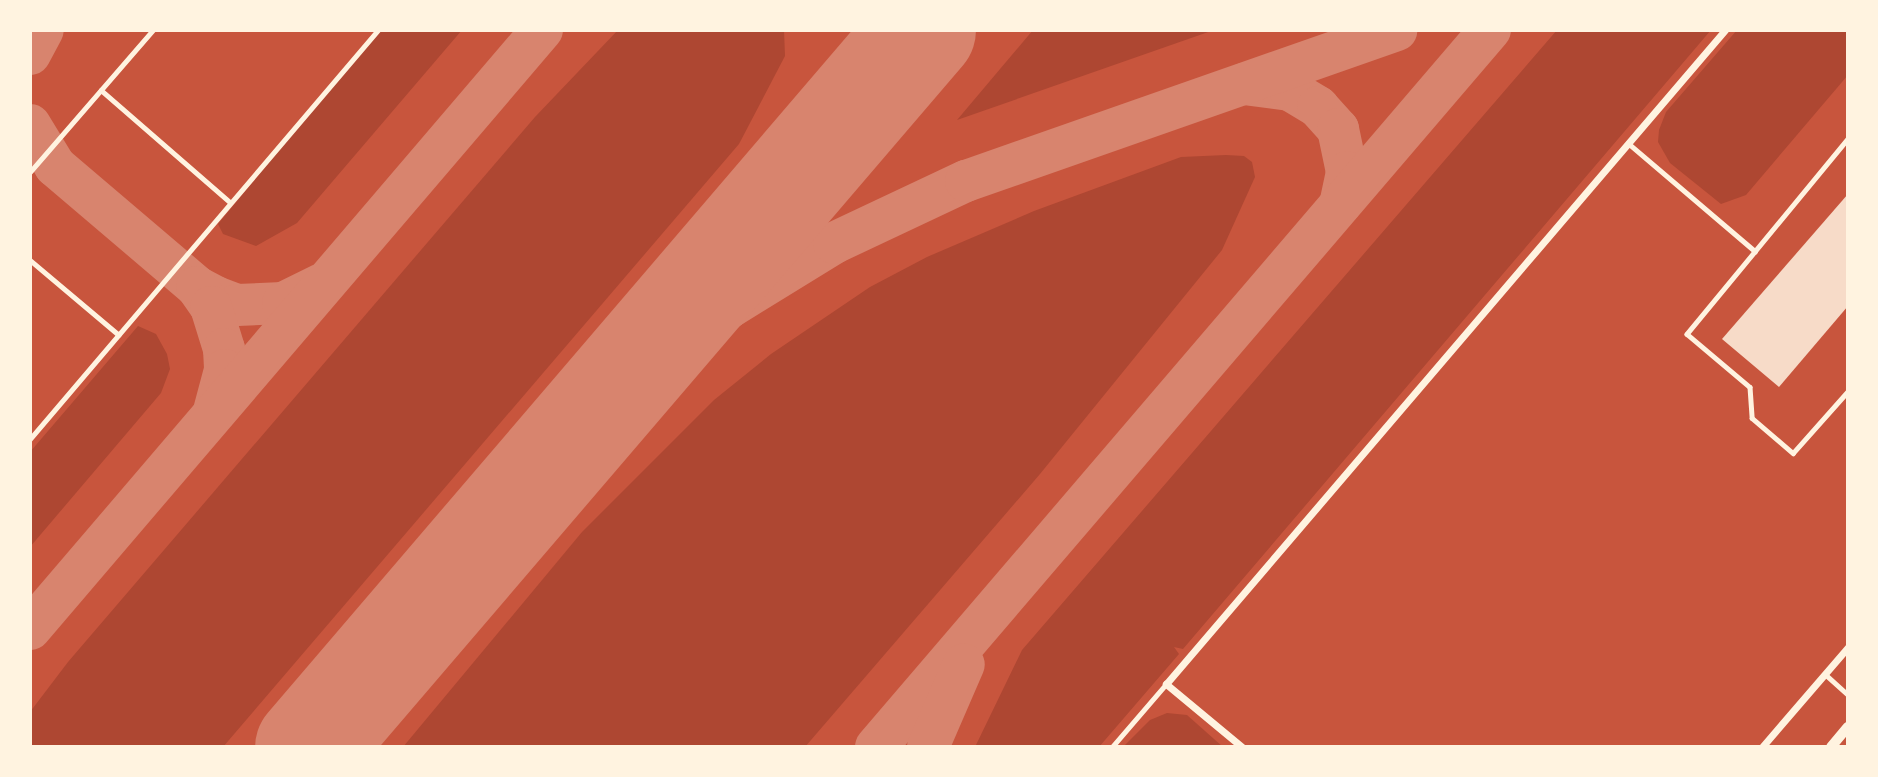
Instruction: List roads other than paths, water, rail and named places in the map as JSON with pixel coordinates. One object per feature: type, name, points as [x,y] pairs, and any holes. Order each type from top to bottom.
[{"type":"street","points":[[1242,747],[1166,684],[1725,30]]},
{"type":"street","points":[[1762,747],[1848,647]]},
{"type":"street","points":[[1831,747],[1848,727]]},
{"type":"lane","points":[[30,172],[153,30]]},
{"type":"lane","points":[[30,439],[378,30]]},
{"type":"lane","points":[[101,90],[230,202]]},
{"type":"lane","points":[[1848,139],[1688,334],[1750,387],[1752,418],[1793,453],[1848,391]]},
{"type":"lane","points":[[1627,143],[1755,251]]},
{"type":"lane","points":[[30,260],[118,335]]},
{"type":"lane","points":[[1825,674],[1848,695]]},
{"type":"lane","points":[[1112,747],[1166,684]]}]
